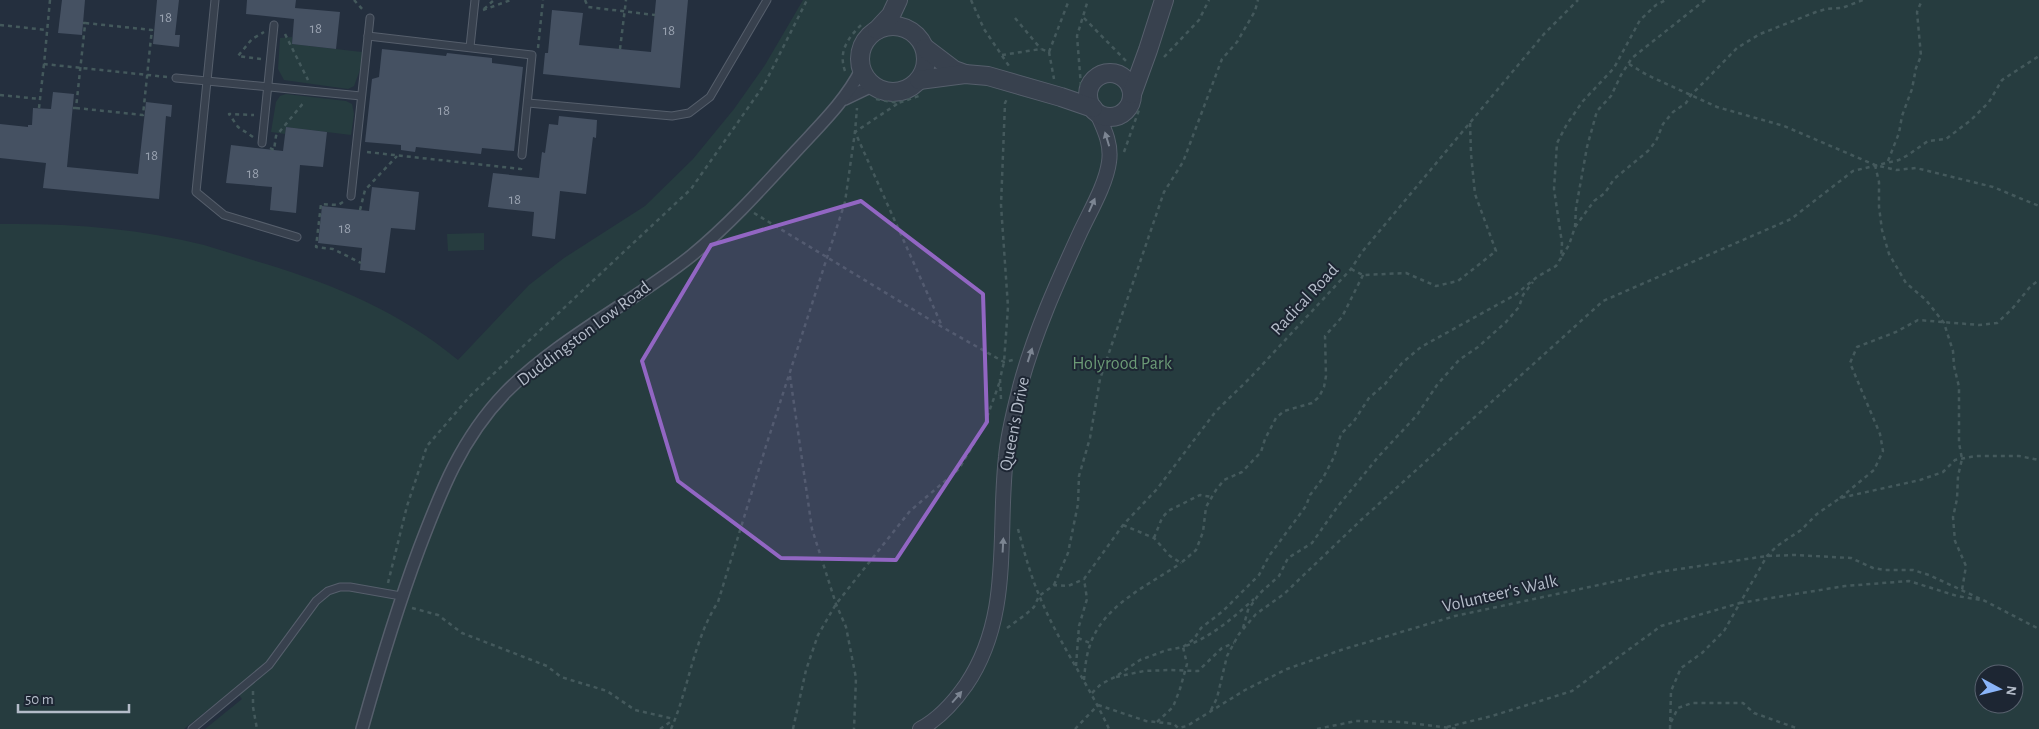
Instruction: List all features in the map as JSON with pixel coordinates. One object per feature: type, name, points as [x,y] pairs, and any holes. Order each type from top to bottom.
[{"type":"street","points":[[854,93],[861,70],[859,57],[871,25],[891,15],[898,0]]},
{"type":"street","points":[[904,0],[905,11],[913,33],[924,48],[948,66],[966,74],[1009,81],[1059,96],[1107,116],[1120,114],[1129,106],[1139,66],[1164,0]]},
{"type":"street","points":[[871,25],[895,26],[913,33]]},
{"type":"street","points":[[922,86],[925,68],[924,48]]},
{"type":"street","points":[[1059,96],[1085,90],[1094,80],[1101,76],[1139,66]]},
{"type":"street","points":[[1132,94],[1128,82],[1139,66]]},
{"type":"street","points":[[861,70],[872,86],[884,91],[897,92],[966,74]]},
{"type":"street","points":[[854,93],[872,86]]},
{"type":"street","name":"Queen's Drive","points":[[920,729],[943,712],[960,694],[975,672],[992,631],[1001,583],[1006,457],[1013,418],[1029,357],[1055,288],[1108,169],[1109,145],[1085,90]]},
{"type":"street","name":"Duddingston Low Road","points":[[362,729],[401,596],[454,463],[478,425],[505,394],[537,365],[691,256],[744,207],[840,103],[854,93]]},
{"type":"lane","points":[[215,0],[196,192],[224,215],[297,237]]},
{"type":"lane","points":[[470,47],[475,0]]},
{"type":"lane","points":[[528,103],[672,116],[689,113],[710,97],[767,0]]},
{"type":"lane","points":[[351,196],[370,18]]},
{"type":"lane","points":[[262,143],[274,25]]},
{"type":"lane","points":[[368,36],[532,55],[522,155]]},
{"type":"lane","points":[[176,78],[361,96]]},
{"type":"lane","points":[[192,729],[269,665],[316,601],[328,591],[340,586],[386,592],[401,596]]},
{"type":"path","points":[[39,108],[50,0]]},
{"type":"path","points":[[494,0],[482,11],[512,0]]},
{"type":"path","points":[[532,55],[538,48],[543,0]]},
{"type":"path","points":[[585,0],[588,7],[655,15]]},
{"type":"path","points":[[620,49],[626,0]]},
{"type":"path","points":[[386,592],[407,506],[427,446],[471,395],[691,189],[764,85],[807,0]]},
{"type":"path","points":[[1059,96],[1049,52],[1070,0]]},
{"type":"path","points":[[1085,90],[1081,76],[1077,36],[1088,0]]},
{"type":"path","points":[[1084,17],[1139,66],[1199,20],[1209,0]]},
{"type":"path","points":[[992,631],[1004,630],[1034,607],[1039,596],[1054,585],[1068,553],[1078,504],[1079,476],[1090,438],[1100,378],[1164,192],[1183,162],[1222,59],[1237,42],[1255,11],[1258,0]]},
{"type":"path","name":"Radical Road","points":[[1084,579],[1123,524],[1156,490],[1216,411],[1250,378],[1352,269],[1362,252],[1470,122],[1544,34],[1578,0]]},
{"type":"path","points":[[1561,258],[1562,243],[1554,189],[1556,144],[1583,101],[1614,68],[1640,20],[1656,5],[1666,0]]},
{"type":"path","points":[[1576,227],[1576,208],[1586,147],[1597,111],[1612,96],[1629,64],[1650,42],[1667,32],[1705,0]]},
{"type":"path","points":[[1183,647],[1194,639],[1201,628],[1223,611],[1259,575],[1269,556],[1324,478],[1334,457],[1341,434],[1354,421],[1369,398],[1385,384],[1402,363],[1421,347],[1515,295],[1537,277],[1556,266],[1569,245],[1576,227],[1594,201],[1604,193],[1614,179],[1648,151],[1656,140],[1663,124],[1673,112],[1686,103],[1691,95],[1738,48],[1760,34],[1816,12],[1842,8],[1863,0]]},
{"type":"path","points":[[1888,161],[1899,133],[1902,116],[1921,56],[1917,12],[1922,0]]},
{"type":"path","points":[[264,116],[229,114],[238,127],[274,150],[276,136],[314,91],[284,35],[286,18],[252,39],[238,56],[271,60]]},
{"type":"path","points":[[1015,18],[1041,49]]},
{"type":"path","points":[[84,23],[152,30],[143,115],[75,108],[80,68],[84,23]]},
{"type":"path","points":[[0,25],[47,30]]},
{"type":"path","points":[[671,729],[692,661],[711,613],[718,602],[845,202],[855,132],[854,93],[842,62],[844,46],[852,34],[871,25]]},
{"type":"path","points":[[1002,55],[1041,49],[1049,52]]},
{"type":"path","points":[[1211,710],[1217,698],[1227,656],[1234,643],[1256,614],[1284,594],[1361,520],[1603,301],[1791,218],[1853,171],[1888,161],[1899,160],[1908,156],[1928,141],[1946,138],[1971,120],[1989,102],[2002,80],[2039,56]]},
{"type":"path","points":[[44,64],[176,78]]},
{"type":"path","points":[[1629,64],[1717,108],[1784,126],[1875,165],[1896,170],[1916,168],[1925,170],[1993,187],[2039,206]]},
{"type":"path","points":[[855,132],[898,103],[912,99],[922,86]]},
{"type":"path","points":[[793,729],[806,670],[818,635],[836,604],[910,511],[959,468],[984,426],[1004,362],[1008,307],[1001,205],[1005,103],[1011,91]]},
{"type":"path","points":[[854,93],[870,96],[882,101],[898,103]]},
{"type":"path","points":[[0,95],[40,99]]},
{"type":"path","points":[[1352,269],[1363,275],[1406,273],[1436,286],[1458,281],[1496,251],[1475,194],[1470,122]]},
{"type":"path","points":[[855,132],[942,327]]},
{"type":"path","points":[[356,151],[521,169],[522,155]]},
{"type":"path","points":[[360,210],[365,190],[397,156]]},
{"type":"path","points":[[1875,165],[1879,182],[1882,230],[1889,254],[1906,283],[1926,300],[1944,323],[1953,351],[1959,387],[1959,442],[1962,458],[1958,476],[1954,517],[1955,541],[1966,566],[1962,590]]},
{"type":"path","points":[[351,196],[338,205],[321,204],[316,247],[334,249],[361,263]]},
{"type":"path","points":[[744,207],[942,327],[1004,362],[1029,357]]},
{"type":"path","points":[[1084,681],[1086,656],[1090,643],[1100,626],[1115,608],[1182,563],[1196,550],[1203,532],[1206,507],[1224,480],[1242,472],[1261,452],[1265,439],[1276,418],[1284,411],[1312,403],[1318,397],[1324,387],[1326,376],[1325,336],[1342,317],[1363,275]]},
{"type":"path","points":[[1092,694],[1101,684],[1140,660],[1198,642],[1235,615],[1279,576],[1288,558],[1312,543],[1338,506],[1416,415],[1459,360],[1478,347],[1506,322],[1519,307],[1523,295],[1537,277]]},
{"type":"path","points":[[1670,729],[1671,691],[1681,668],[1702,653],[1724,631],[1767,556],[1777,546],[1801,530],[1818,514],[1874,470],[1884,451],[1880,434],[1850,363],[1857,347],[1896,332],[1918,320],[1979,325],[1997,323],[2012,309],[2030,287],[2039,280]]},
{"type":"path","points":[[789,374],[812,528],[836,604],[846,627],[856,678],[854,729]]},
{"type":"path","points":[[1000,379],[1002,407]]},
{"type":"path","points":[[1840,498],[1920,480],[1943,472],[1955,460],[1962,458],[1976,456],[2019,456],[2039,460]]},
{"type":"path","points":[[1154,538],[1162,518],[1168,511],[1200,495],[1212,496]]},
{"type":"path","points":[[1004,506],[1011,505],[1039,596],[1109,729]]},
{"type":"path","points":[[1123,524],[1154,538],[1170,556],[1182,563]]},
{"type":"path","name":"Volunteer's Walk","points":[[1098,705],[1146,721],[1174,724],[1178,728],[1186,728],[1211,710],[1287,670],[1341,650],[1455,616],[1659,572],[1767,556],[1851,558],[1873,568],[1912,570],[1929,575],[1984,600],[2039,629]]},
{"type":"path","points":[[1054,585],[1068,586],[1084,579],[1087,600],[1080,626],[1076,666]]},
{"type":"path","points":[[1447,727],[1492,716],[1572,691],[1661,626],[1740,603],[1845,586],[1909,581],[1957,596],[1984,600]]},
{"type":"path","points":[[1243,630],[1248,610],[1259,594]]},
{"type":"path","points":[[401,596],[413,609],[438,615],[462,633],[548,666],[561,677],[607,691],[635,710],[674,719]]},
{"type":"path","points":[[1078,638],[1090,643]]},
{"type":"path","points":[[1114,677],[1144,671],[1198,671],[1222,648],[1234,643]]},
{"type":"path","points":[[1157,722],[1173,706],[1185,672],[1187,664],[1183,647]]},
{"type":"path","points":[[255,677],[253,707],[257,729]]},
{"type":"path","points":[[1670,724],[1678,708],[1692,703],[1743,703],[1754,713],[1799,729]]},
{"type":"path","points":[[1075,729],[1098,705]]},
{"type":"path","points":[[660,729],[674,719]]},
{"type":"path","points":[[1317,729],[1356,721],[1402,722],[1458,729]]},
{"type":"highlighted area","points":[[861,201],[983,294],[987,422],[896,560],[781,558],[678,481],[642,361],[711,245]]},
{"type":"green space","name":"Holyrood Park","points":[[803,0],[2039,0],[2039,729],[205,729],[242,699],[234,689],[184,729],[0,729],[0,224],[51,224],[102,228],[154,234],[212,247],[292,272],[367,302],[414,328],[458,360],[529,285],[564,258],[645,206],[693,159],[734,109],[765,65]]},
{"type":"green space","points":[[292,37],[292,44],[362,52],[361,67],[354,86],[348,89],[284,80],[278,69],[280,38]]},
{"type":"green space","points":[[286,94],[346,101],[352,104],[354,114],[351,135],[286,127],[285,134],[271,132],[276,102],[280,96]]},
{"type":"green space","points":[[484,233],[484,250],[448,251],[447,234]]},
{"type":"building","points":[[62,0],[85,0],[82,35],[58,33]]},
{"type":"building","points":[[157,0],[179,0],[175,35],[180,35],[179,47],[153,44]]},
{"type":"building","points":[[247,0],[296,0],[295,8],[340,12],[336,49],[292,44],[294,19],[246,14]]},
{"type":"building","points":[[656,0],[688,0],[680,88],[543,74],[545,53],[548,53],[552,10],[583,13],[579,45],[651,52]]},
{"type":"building","points":[[382,49],[446,56],[447,53],[492,58],[492,63],[523,67],[514,151],[482,148],[481,154],[416,147],[415,152],[401,150],[401,145],[365,142],[372,79],[379,77]]},
{"type":"building","points":[[53,92],[74,94],[67,167],[138,174],[146,102],[172,105],[171,117],[166,116],[159,199],[43,188],[46,163],[0,158],[0,124],[28,127],[28,125],[32,125],[33,108],[51,109]]},
{"type":"building","points":[[559,116],[597,120],[596,138],[593,137],[586,194],[560,191],[555,239],[532,236],[534,212],[488,207],[493,173],[539,178],[542,152],[545,153],[549,124],[558,125]]},
{"type":"building","points":[[286,127],[327,132],[323,167],[300,165],[296,213],[270,210],[272,187],[226,183],[231,145],[283,151]]},
{"type":"building","points":[[372,187],[419,192],[415,230],[391,228],[385,273],[360,270],[362,248],[318,243],[322,206],[369,211]]}]
